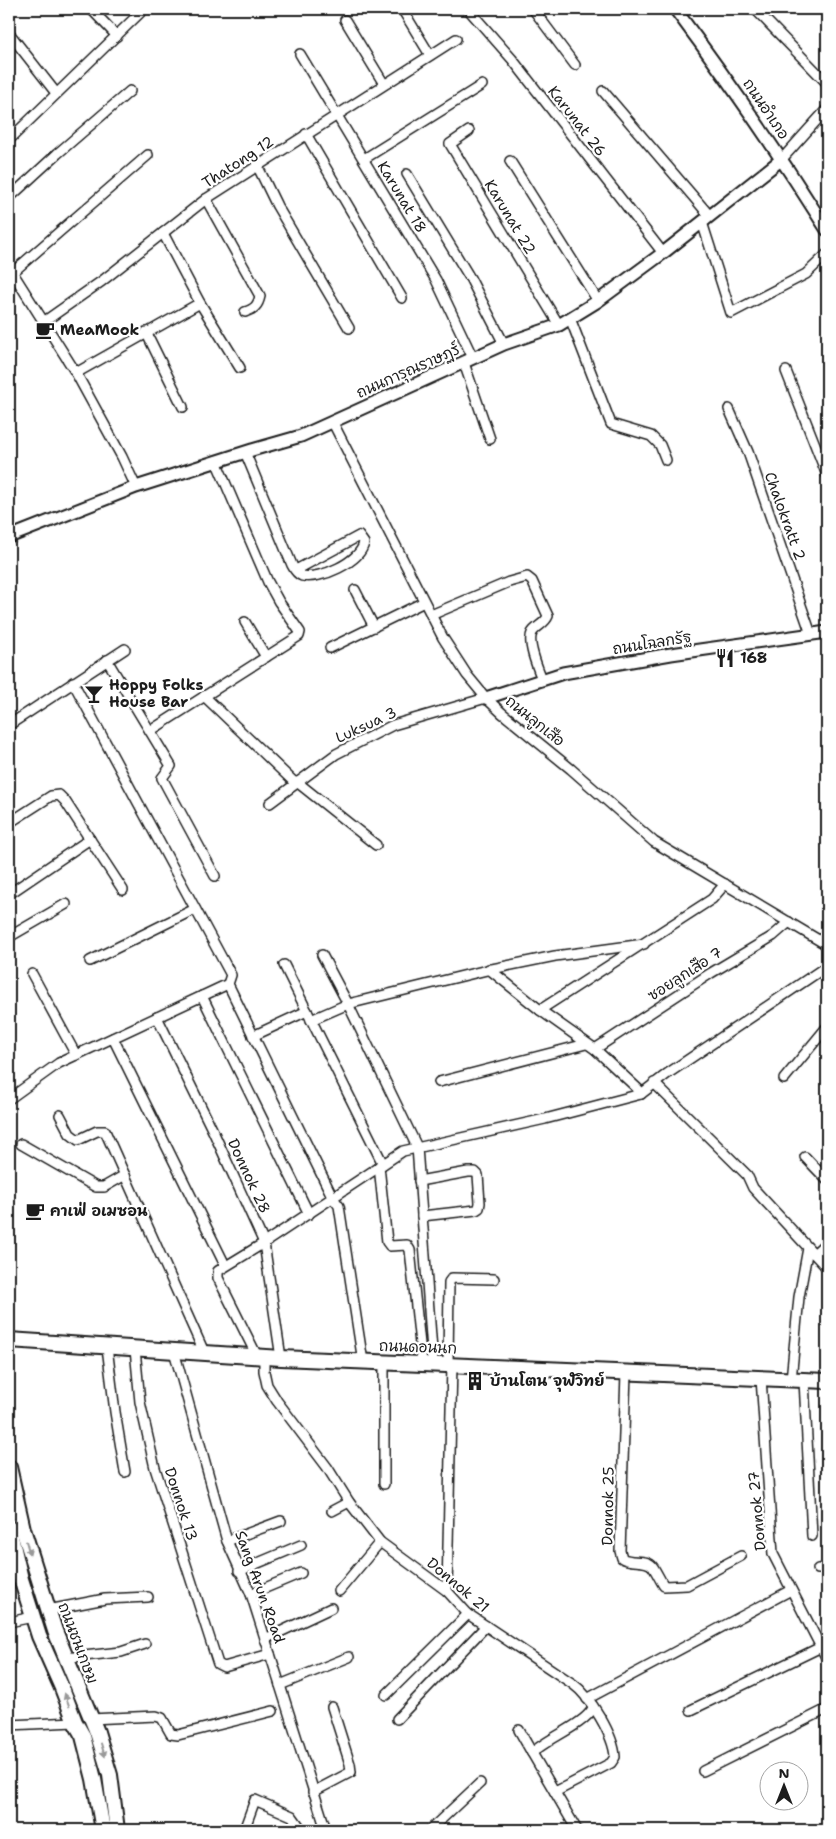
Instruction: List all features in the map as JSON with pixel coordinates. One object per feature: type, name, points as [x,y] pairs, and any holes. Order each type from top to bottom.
[{"type":"main road","name":"ถนนดอนนก","points":[[9,1340],[260,1357],[827,1381]]},
{"type":"main road","name":"ถนนชนเกษม","points":[[9,1467],[23,1529],[48,1610],[65,1658],[97,1732],[110,1775],[117,1830]]},
{"type":"main road","name":"ถนนชนเกษม","points":[[9,1528],[21,1579],[39,1636],[82,1736],[94,1779],[102,1830]]},
{"type":"street","points":[[91,9],[117,36]]},
{"type":"street","points":[[9,140],[144,9]]},
{"type":"street","points":[[402,9],[430,55]]},
{"type":"street","name":"Karunat 26","points":[[468,9],[512,59],[663,253]]},
{"type":"street","points":[[533,9],[575,65]]},
{"type":"street","name":"ถนนอำเภอ","points":[[675,9],[723,73],[782,159],[827,230]]},
{"type":"street","points":[[755,9],[827,83]]},
{"type":"street","points":[[345,20],[384,84]]},
{"type":"street","points":[[9,32],[56,93]]},
{"type":"street","name":"Thatong 12","points":[[45,321],[102,281],[206,199],[456,39]]},
{"type":"street","name":"Karunat 18","points":[[300,54],[436,280],[469,360],[490,438]]},
{"type":"street","points":[[364,159],[482,86]]},
{"type":"street","points":[[9,198],[56,154],[130,90]]},
{"type":"street","points":[[602,91],[705,218],[731,313],[806,274],[827,254]]},
{"type":"street","points":[[782,159],[827,109]]},
{"type":"street","name":"Karunat 22","points":[[469,131],[450,144],[559,325]]},
{"type":"street","points":[[306,134],[402,298]]},
{"type":"street","points":[[136,487],[122,456],[76,373],[45,321],[11,270],[148,155]]},
{"type":"street","name":"ถนนการุณราษฏร์","points":[[9,537],[136,487],[301,436],[504,344],[559,325],[598,301],[663,253],[782,159]]},
{"type":"street","points":[[510,160],[598,301]]},
{"type":"street","points":[[257,165],[277,206],[349,328]]},
{"type":"street","points":[[407,174],[470,278],[504,344]]},
{"type":"street","points":[[206,199],[260,296],[254,309],[245,312]]},
{"type":"street","points":[[163,233],[200,303],[240,368]]},
{"type":"street","points":[[76,373],[200,303]]},
{"type":"street","points":[[570,318],[610,424],[651,436],[660,445],[666,460]]},
{"type":"street","points":[[146,332],[183,407]]},
{"type":"street","points":[[786,371],[827,476]]},
{"type":"street","name":"Chalokratt 2","points":[[729,409],[748,452],[811,634]]},
{"type":"street","name":"ถนนลูกเสือ","points":[[332,421],[443,638],[462,668],[486,698],[654,842],[827,945]]},
{"type":"street","points":[[245,452],[275,526],[296,570],[299,575],[326,574],[335,570],[354,558],[364,543],[359,536],[296,570]]},
{"type":"street","points":[[150,731],[299,636],[300,632],[279,602],[268,582],[216,461]]},
{"type":"street","points":[[431,616],[509,582],[528,577],[532,581],[548,616],[546,621],[531,636],[532,651],[542,679]]},
{"type":"street","points":[[356,590],[374,626]]},
{"type":"street","points":[[330,648],[424,602]]},
{"type":"street","points":[[245,622],[266,657]]},
{"type":"street","name":"ถนนโฉลกรัฐ","points":[[486,698],[563,673],[671,654],[827,632]]},
{"type":"street","points":[[9,724],[125,649]]},
{"type":"street","points":[[107,660],[171,766],[162,778],[215,876]]},
{"type":"street","points":[[73,682],[231,975],[228,984],[333,1198],[339,1206],[363,1362]]},
{"type":"street","points":[[204,696],[296,783],[376,845]]},
{"type":"street","name":"Luksua 3","points":[[270,803],[336,754],[394,725],[486,698]]},
{"type":"street","points":[[9,823],[52,796],[59,795],[65,801],[123,890]]},
{"type":"street","points":[[9,894],[90,839]]},
{"type":"street","points":[[540,1010],[712,899],[725,884]]},
{"type":"street","points":[[9,937],[66,904]]},
{"type":"street","points":[[90,961],[195,908]]},
{"type":"street","name":"ซอยลูกเสือ 7","points":[[594,1049],[711,973],[773,936],[789,922]]},
{"type":"street","points":[[311,1020],[348,1004],[490,969],[555,956],[644,944]]},
{"type":"street","points":[[322,955],[348,1004],[417,1147],[422,1216],[427,1364]]},
{"type":"street","points":[[284,965],[381,1165],[387,1242],[390,1246],[407,1246],[410,1250],[427,1364]]},
{"type":"street","points":[[260,1357],[218,1278],[218,1271],[225,1265],[264,1243],[402,1151],[545,1119],[640,1094],[827,966]]},
{"type":"street","points":[[490,969],[540,1010],[594,1049],[638,1089],[640,1094]]},
{"type":"street","points":[[32,974],[76,1055]]},
{"type":"street","points":[[9,1098],[59,1063],[228,984]]},
{"type":"street","points":[[202,996],[309,1214]]},
{"type":"street","points":[[253,1036],[307,1011]]},
{"type":"street","name":"Donnok 28","points":[[157,1017],[214,1131],[264,1243],[281,1358]]},
{"type":"street","points":[[784,1080],[827,1027]]},
{"type":"street","points":[[112,1038],[225,1265]]},
{"type":"street","points":[[439,1082],[586,1044]]},
{"type":"street","points":[[654,1083],[747,1175],[753,1188],[827,1268]]},
{"type":"street","points":[[60,1115],[70,1134],[78,1140],[97,1131],[105,1131],[204,1352]]},
{"type":"street","points":[[21,1144],[96,1186],[104,1187],[125,1175]]},
{"type":"street","points":[[805,1156],[827,1180]]},
{"type":"street","points":[[419,1181],[468,1172],[475,1172],[478,1175],[479,1208],[476,1210],[422,1216]]},
{"type":"street","points":[[812,1536],[797,1380],[800,1297],[811,1251],[827,1242]]},
{"type":"street","points":[[447,1591],[450,1364],[449,1282],[452,1278],[494,1279]]},
{"type":"street","points":[[107,1347],[125,1472]]},
{"type":"street","name":"Donnok 13","points":[[135,1349],[140,1402],[155,1468],[218,1664],[224,1667],[270,1654]]},
{"type":"street","name":"Sang Arun Road","points":[[174,1351],[227,1541],[251,1594],[326,1830]]},
{"type":"street","name":"Donnok 21","points":[[260,1357],[267,1385],[276,1401],[327,1467],[380,1542],[447,1591],[468,1614],[580,1688],[615,1749],[616,1757],[611,1763],[554,1792]]},
{"type":"street","points":[[384,1363],[384,1484]]},
{"type":"street","name":"Donnok 25","points":[[626,1373],[620,1544],[622,1558],[628,1562],[647,1563],[653,1567],[664,1586],[687,1585],[741,1556]]},
{"type":"street","name":"Donnok 27","points":[[761,1378],[773,1554],[827,1659]]},
{"type":"street","points":[[332,1511],[350,1502]]},
{"type":"street","points":[[227,1541],[281,1520]]},
{"type":"street","points":[[340,1591],[380,1542]]},
{"type":"street","points":[[239,1571],[301,1545]]},
{"type":"street","points":[[251,1594],[301,1574]]},
{"type":"street","points":[[587,1699],[791,1590]]},
{"type":"street","points":[[48,1610],[105,1599],[148,1597]]},
{"type":"street","points":[[265,1639],[331,1608]]},
{"type":"street","points":[[386,1695],[468,1614]]},
{"type":"street","points":[[9,1622],[33,1617]]},
{"type":"street","points":[[397,1719],[486,1626]]},
{"type":"street","points":[[65,1658],[121,1652],[145,1644]]},
{"type":"street","points":[[691,1710],[821,1647]]},
{"type":"street","points":[[280,1685],[350,1657]]},
{"type":"street","points":[[313,1792],[351,1772],[332,1707]]},
{"type":"street","points":[[532,1753],[589,1715],[593,1708]]},
{"type":"street","points":[[703,1771],[827,1708]]},
{"type":"street","points":[[90,1718],[156,1716],[162,1718],[171,1734],[178,1735],[273,1711]]},
{"type":"street","points":[[9,1725],[75,1722]]},
{"type":"street","points":[[519,1730],[577,1830]]},
{"type":"street","points":[[430,1830],[480,1783]]},
{"type":"street","points":[[244,1830],[255,1800],[292,1816],[302,1830]]},
{"type":"place","name":"MeaMook","points":[[45,330]]},
{"type":"place","name":"168","points":[[725,658]]},
{"type":"place","name":"Hoppy Folks House Bar","points":[[94,694]]},
{"type":"place","name":"คาเฟ่ อเมซอน","points":[[35,1211]]},
{"type":"place","name":"บ้านโตน จุฬวิทย์","points":[[475,1381]]}]
